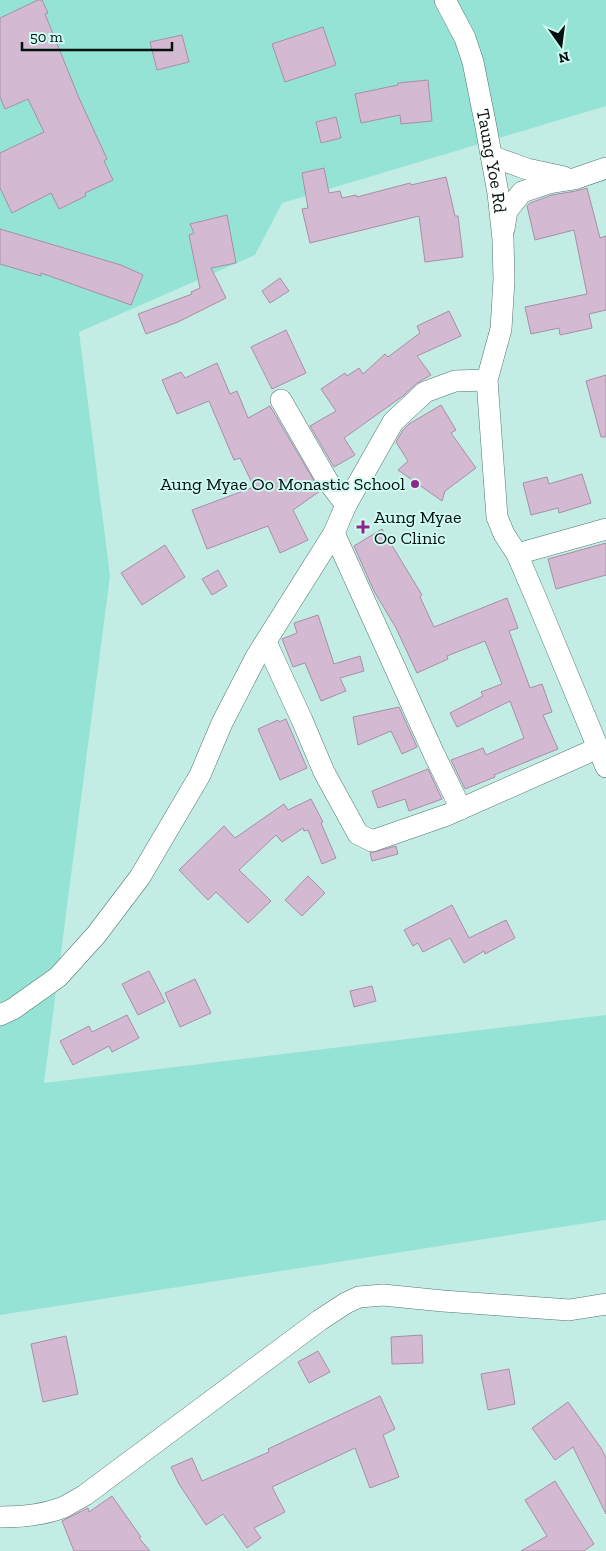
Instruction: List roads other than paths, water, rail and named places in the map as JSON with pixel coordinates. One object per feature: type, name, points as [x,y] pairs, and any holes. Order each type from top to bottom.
[{"type":"street","name":"Taung Yoe Rd","points":[[445,0],[469,50],[498,193],[503,239],[504,280],[501,328],[487,380],[497,517],[504,534],[517,554],[602,758]]},
{"type":"street","points":[[491,156],[527,169],[574,179]]},
{"type":"street","points":[[503,239],[506,211],[522,192],[549,183],[574,179],[606,168]]},
{"type":"street","points":[[0,1015],[12,1009],[58,977],[96,935],[140,877],[200,775],[229,709],[256,657],[334,533],[346,505],[393,422],[425,392],[455,381],[487,380]]},
{"type":"street","points":[[281,400],[327,480],[346,505]]},
{"type":"street","points":[[517,554],[606,529]]},
{"type":"street","points":[[334,533],[434,754],[461,809]]},
{"type":"street","points":[[266,642],[324,772],[358,834],[372,842],[602,758]]},
{"type":"street","points":[[0,1517],[43,1512],[62,1507],[85,1495],[320,1320],[359,1297],[383,1295],[569,1310],[606,1304]]},
{"type":"place","name":"Aung Myae Oo Monastic School","points":[[415,484]]},
{"type":"place","name":"Aung Myae Oo Clinic","points":[[363,527]]}]
